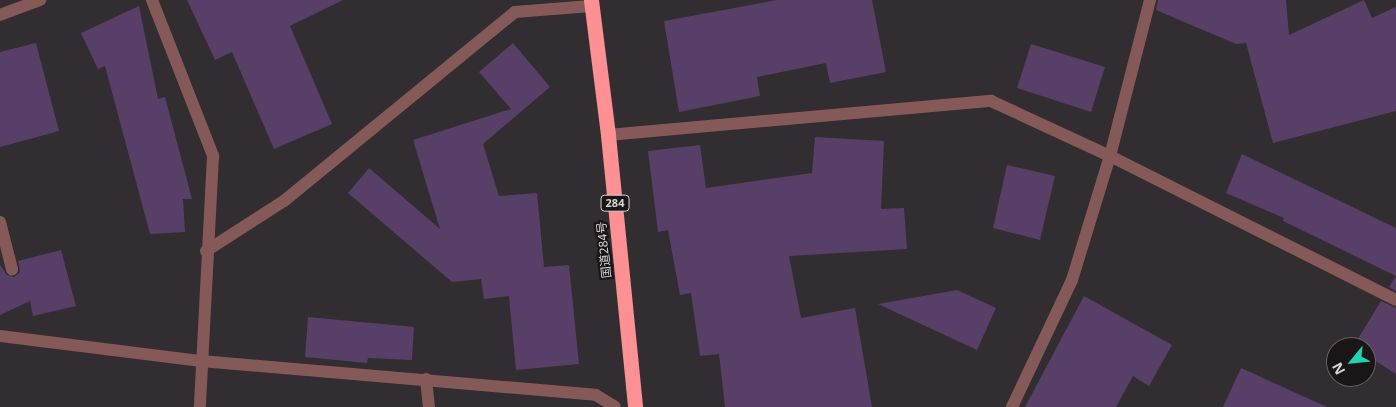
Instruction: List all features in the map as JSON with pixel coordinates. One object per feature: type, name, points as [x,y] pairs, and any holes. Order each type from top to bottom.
[{"type":"highway","name":"国道284号","points":[[591,3],[608,135],[634,407]]},
{"type":"street","points":[[0,15],[40,0]]},
{"type":"street","points":[[152,0],[213,156],[206,251],[200,407]]},
{"type":"street","points":[[1012,407],[1072,280],[1110,156],[1150,0]]},
{"type":"street","points":[[206,251],[284,201],[515,12],[591,3]]},
{"type":"street","points":[[608,135],[991,101],[1110,156],[1396,300]]},
{"type":"street","points":[[0,222],[12,269]]},
{"type":"street","points":[[0,336],[201,361],[596,395],[615,407]]},
{"type":"street","points":[[426,379],[429,407]]},
{"type":"building","points":[[187,0],[343,0],[290,26],[332,124],[274,149],[232,52],[215,60]]},
{"type":"building","points":[[777,0],[872,0],[886,72],[830,83],[826,63],[757,77],[760,96],[679,112],[664,21]]},
{"type":"building","points":[[1158,0],[1286,0],[1289,35],[1364,0],[1372,18],[1396,7],[1396,111],[1273,143],[1246,43],[1236,44],[1156,10]]},
{"type":"building","points":[[139,6],[158,99],[165,97],[192,199],[183,199],[185,232],[150,234],[105,66],[98,69],[81,33]]},
{"type":"building","points":[[36,43],[59,131],[0,147],[0,52]]},
{"type":"building","points":[[513,43],[550,87],[483,144],[499,196],[537,193],[544,267],[569,265],[579,364],[516,370],[509,296],[484,299],[481,279],[452,282],[348,193],[369,168],[440,229],[413,140],[511,109],[479,72]]},
{"type":"building","points":[[1031,44],[1105,67],[1091,112],[1017,88]]},
{"type":"building","points":[[815,137],[884,141],[881,209],[904,208],[907,249],[789,256],[801,318],[855,308],[872,407],[725,407],[719,354],[700,356],[691,293],[680,295],[668,230],[658,232],[648,151],[700,145],[706,188],[812,173]]},
{"type":"building","points":[[1242,154],[1396,228],[1396,276],[1283,221],[1284,218],[1226,193]]},
{"type":"building","points":[[1007,165],[1055,176],[1040,240],[993,228]]},
{"type":"building","points":[[61,250],[76,306],[33,316],[30,301],[0,315],[0,265],[7,275],[14,277],[20,272],[18,261]]},
{"type":"building","points":[[1396,276],[1396,291],[1389,287]]},
{"type":"building","points":[[957,290],[996,308],[977,350],[878,304]]},
{"type":"building","points":[[1084,296],[1172,345],[1149,386],[1133,376],[1116,407],[1025,407]]},
{"type":"building","points":[[1381,301],[1396,308],[1396,374],[1376,361],[1376,337],[1359,337]]},
{"type":"building","points":[[308,317],[414,327],[412,360],[368,358],[367,363],[305,357]]},
{"type":"building","points":[[1241,368],[1327,407],[1223,407]]}]
